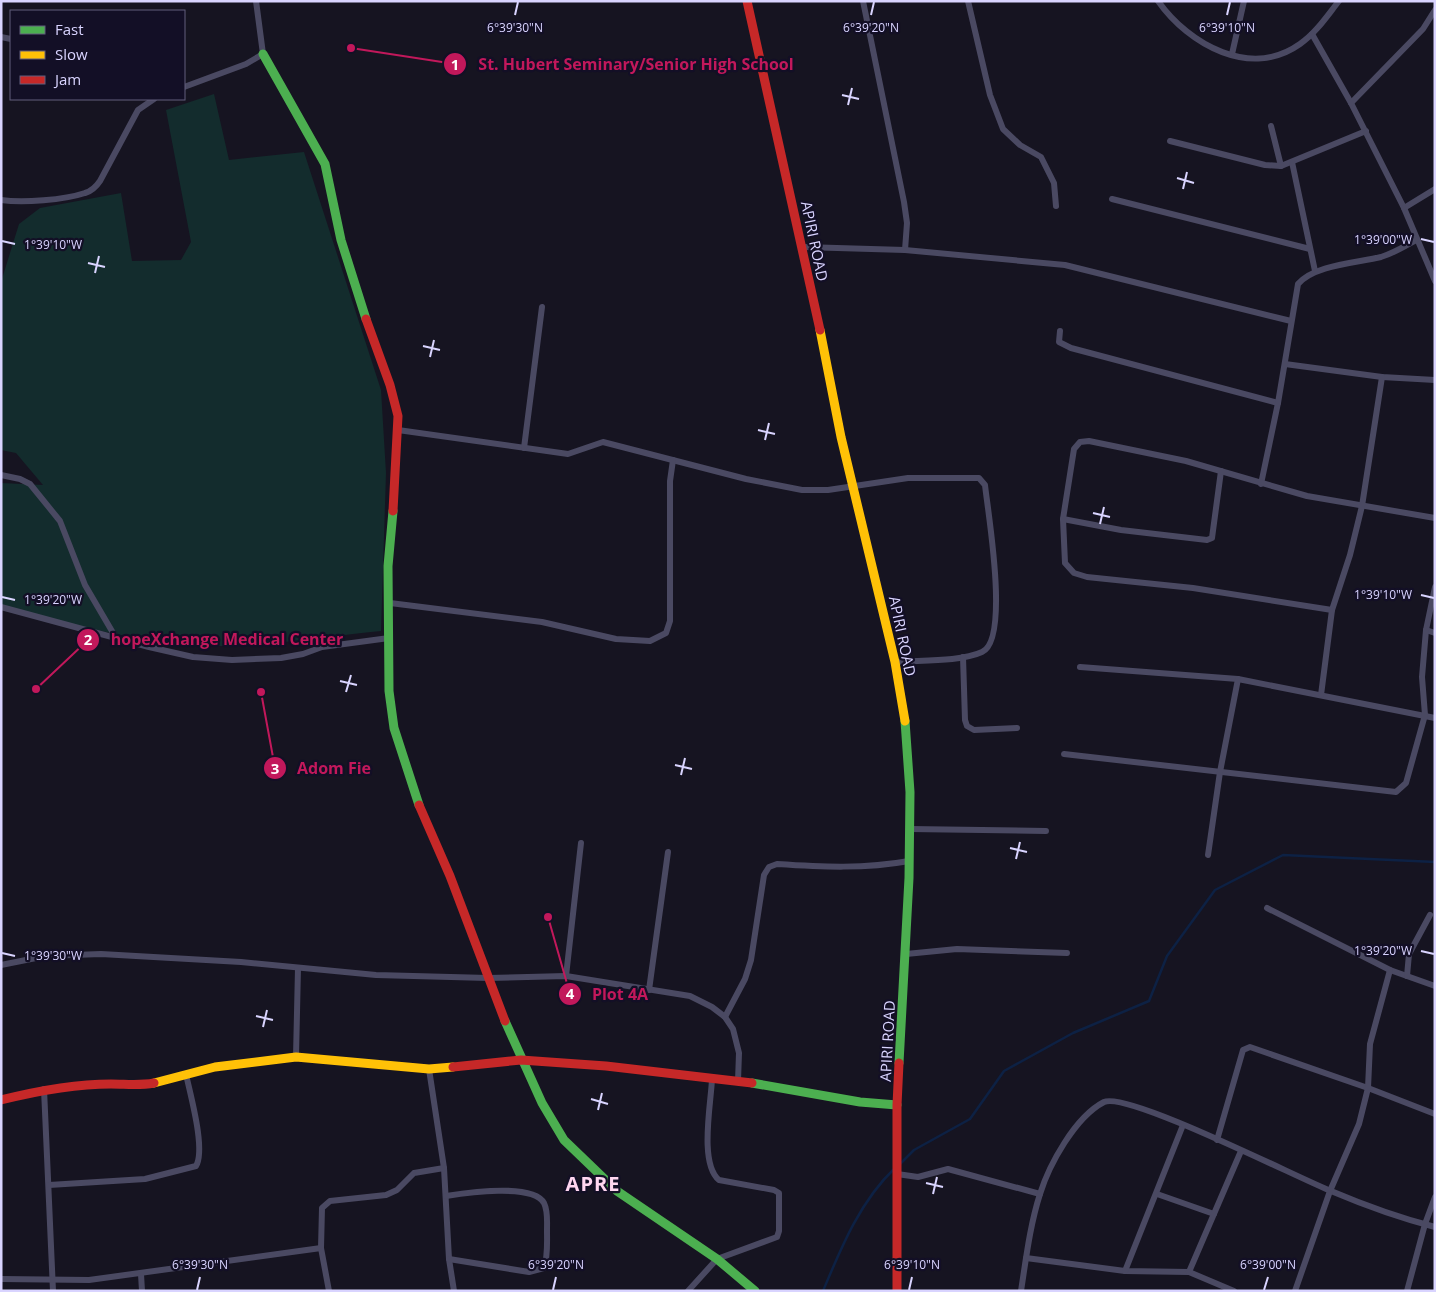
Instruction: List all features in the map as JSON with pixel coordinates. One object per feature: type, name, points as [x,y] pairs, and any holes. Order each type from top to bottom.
[{"type":"street","points":[[256,1],[264,54],[325,164],[341,240],[360,304],[390,385],[398,416],[397,478],[388,566],[390,603],[389,691],[394,728],[420,807],[450,876],[521,1060],[542,1104],[564,1140],[617,1191],[717,1259],[755,1291]]},
{"type":"street","name":"APIRI ROAD","points":[[747,1],[803,247],[841,437],[896,662],[907,730],[910,829],[906,954],[897,1105],[897,1291]]},
{"type":"street","points":[[863,1],[904,202],[907,223],[905,250]]},
{"type":"street","points":[[968,1],[990,95],[1003,129],[1020,145],[1041,157],[1054,183],[1056,206]]},
{"type":"street","points":[[1158,1],[1186,32],[1212,48],[1243,58],[1269,58],[1299,45],[1312,34],[1339,1]]},
{"type":"street","points":[[1232,54],[1244,1]]},
{"type":"street","points":[[1351,103],[1423,30],[1435,10]]},
{"type":"street","points":[[1312,34],[1366,131],[1404,208],[1435,281]]},
{"type":"street","points":[[185,87],[246,64],[264,54]]},
{"type":"street","points":[[1,200],[28,201],[85,193],[94,189],[138,110],[153,100]]},
{"type":"street","points":[[1271,126],[1281,166]]},
{"type":"street","points":[[1170,141],[1265,165],[1281,166],[1366,131]]},
{"type":"street","points":[[1292,162],[1315,271]]},
{"type":"street","points":[[1404,208],[1435,189]]},
{"type":"street","points":[[1112,199],[1310,249]]},
{"type":"street","points":[[1261,484],[1278,403],[1298,284],[1304,277],[1315,271],[1384,256],[1416,240]]},
{"type":"street","points":[[803,247],[905,250],[1065,265],[1291,321]]},
{"type":"street","points":[[524,448],[542,307]]},
{"type":"street","points":[[1060,331],[1058,342],[1071,348],[1278,403]]},
{"type":"street","points":[[1285,364],[1382,377],[1435,380]]},
{"type":"street","points":[[1320,695],[1332,610],[1350,555],[1362,506],[1382,377]]},
{"type":"street","points":[[398,430],[568,454],[602,442],[746,479],[802,490],[828,490],[908,478],[979,478],[985,485],[998,610],[993,639],[987,649],[963,657],[896,662]]},
{"type":"street","points":[[1332,610],[1193,588],[1087,578],[1074,573],[1065,562],[1063,519],[1074,449],[1080,442],[1089,441],[1222,471],[1307,496],[1435,518]]},
{"type":"street","points":[[390,603],[542,622],[616,639],[650,641],[666,633],[670,621],[670,481],[673,460]]},
{"type":"street","points":[[1063,519],[1121,530],[1207,540],[1212,538],[1222,471]]},
{"type":"street","points":[[1,475],[20,479],[30,484],[60,521],[85,585],[116,638]]},
{"type":"street","points":[[1064,754],[1396,792],[1406,783],[1425,715],[1422,677],[1426,630],[1435,587]]},
{"type":"street","points":[[1,607],[193,657],[232,660],[288,656],[322,648],[389,638]]},
{"type":"street","points":[[1426,630],[1435,633]]},
{"type":"street","points":[[963,657],[965,720],[967,726],[974,730],[1017,728]]},
{"type":"street","points":[[1080,667],[1238,679],[1435,718]]},
{"type":"street","points":[[1208,855],[1220,772],[1238,679]]},
{"type":"street","points":[[910,829],[1046,830]]},
{"type":"street","points":[[566,976],[581,843]]},
{"type":"street","points":[[649,990],[668,852]]},
{"type":"street","points":[[725,1017],[748,970],[764,875],[769,866],[777,864],[832,868],[878,867],[909,861]]},
{"type":"street","points":[[1266,908],[1390,970],[1435,986]]},
{"type":"street","points":[[1408,976],[1409,954],[1430,915]]},
{"type":"street","points":[[906,954],[956,949],[1067,953]]},
{"type":"street","points":[[1,965],[46,956],[101,954],[241,962],[376,975],[488,978],[566,976],[690,996],[712,1007],[725,1017],[733,1029],[739,1053],[738,1081]]},
{"type":"street","points":[[296,1057],[298,968]]},
{"type":"street","points":[[1296,1291],[1330,1191],[1359,1124],[1368,1088],[1370,1044],[1390,970]]},
{"type":"street","points":[[1217,1140],[1243,1050],[1246,1048],[1256,1047],[1435,1114]]},
{"type":"street","points":[[1,1100],[44,1089],[112,1084],[138,1086],[250,1061],[296,1057],[429,1068],[521,1060],[606,1066],[738,1081],[860,1102],[897,1105]]},
{"type":"street","points":[[429,1068],[444,1168],[449,1259],[454,1291]]},
{"type":"street","points":[[49,1185],[145,1179],[196,1166],[200,1159],[199,1144],[186,1074]]},
{"type":"street","points":[[688,1291],[717,1259],[777,1237],[779,1231],[779,1193],[774,1190],[719,1180],[712,1174],[708,1158],[712,1079]]},
{"type":"street","points":[[44,1089],[52,1291]]},
{"type":"street","points":[[1021,1291],[1040,1194],[1058,1155],[1074,1130],[1089,1113],[1105,1102],[1115,1100],[1275,1164],[1330,1191],[1435,1227]]},
{"type":"street","points":[[1125,1271],[1183,1126]]},
{"type":"street","points":[[1189,1272],[1241,1151]]},
{"type":"street","points":[[329,1291],[320,1248],[322,1208],[330,1201],[386,1195],[397,1190],[414,1173],[444,1168]]},
{"type":"street","points":[[897,1174],[918,1177],[948,1169],[1040,1194]]},
{"type":"street","points":[[446,1196],[494,1190],[516,1192],[538,1197],[544,1203],[547,1217],[546,1260],[544,1268],[529,1272],[449,1259]]},
{"type":"street","points":[[1157,1194],[1214,1214]]},
{"type":"street","points":[[1407,1291],[1425,1224],[1435,1197]]},
{"type":"street","points":[[1,1279],[89,1280],[320,1248]]},
{"type":"street","points":[[1026,1258],[1125,1271],[1189,1272],[1234,1291]]},
{"type":"street","points":[[141,1274],[142,1291]]},
{"type":"green space","points":[[214,94],[229,160],[304,152],[381,390],[386,473],[381,631],[234,646],[187,645],[140,639],[70,624],[1,605],[1,483],[43,485],[16,453],[1,450],[1,282],[19,224],[40,208],[121,193],[132,261],[181,260],[191,242],[166,110]]},
{"type":"waterway","points":[[899,1165],[914,1150],[970,1119],[1004,1071],[1073,1033],[1149,1001],[1167,956],[1215,890],[1283,855],[1435,862]]},
{"type":"waterway","points":[[823,1291],[844,1242],[862,1210],[895,1168]]},
{"type":"traffic: fast","points":[[263,54],[325,164],[341,240],[366,319]]},
{"type":"traffic: fast","points":[[393,511],[388,566],[389,691],[394,728],[419,805]]},
{"type":"traffic: fast","points":[[899,1063],[909,878],[910,792],[905,721]]},
{"type":"traffic: fast","points":[[505,1021],[542,1103],[564,1140],[617,1191],[717,1259],[755,1291]]},
{"type":"traffic: fast","points":[[752,1083],[860,1102],[897,1105]]},
{"type":"traffic: slow","points":[[820,330],[841,437],[895,662],[905,721]]},
{"type":"traffic: slow","points":[[154,1083],[215,1067],[296,1057],[429,1069],[453,1067]]},
{"type":"traffic: jam","points":[[747,1],[820,330]]},
{"type":"traffic: jam","points":[[366,319],[390,385],[398,416],[393,511]]},
{"type":"traffic: jam","points":[[419,805],[450,876],[505,1021]]},
{"type":"traffic: jam","points":[[453,1067],[521,1060],[606,1066],[752,1083]]},
{"type":"traffic: jam","points":[[897,1291],[897,1105],[899,1063]]},
{"type":"traffic: jam","points":[[1,1100],[69,1087],[97,1084],[138,1085],[154,1083]]},
{"type":"place","name":"St. Hubert Seminary/Senior High School","points":[[351,48]]},
{"type":"place","name":"hopeXchange Medical Center","points":[[36,689]]},
{"type":"place","name":"Adom Fie","points":[[261,692]]},
{"type":"place","name":"Plot 4A","points":[[548,917]]},
{"type":"district","name":"APRE","points":[[593,1183]]}]
